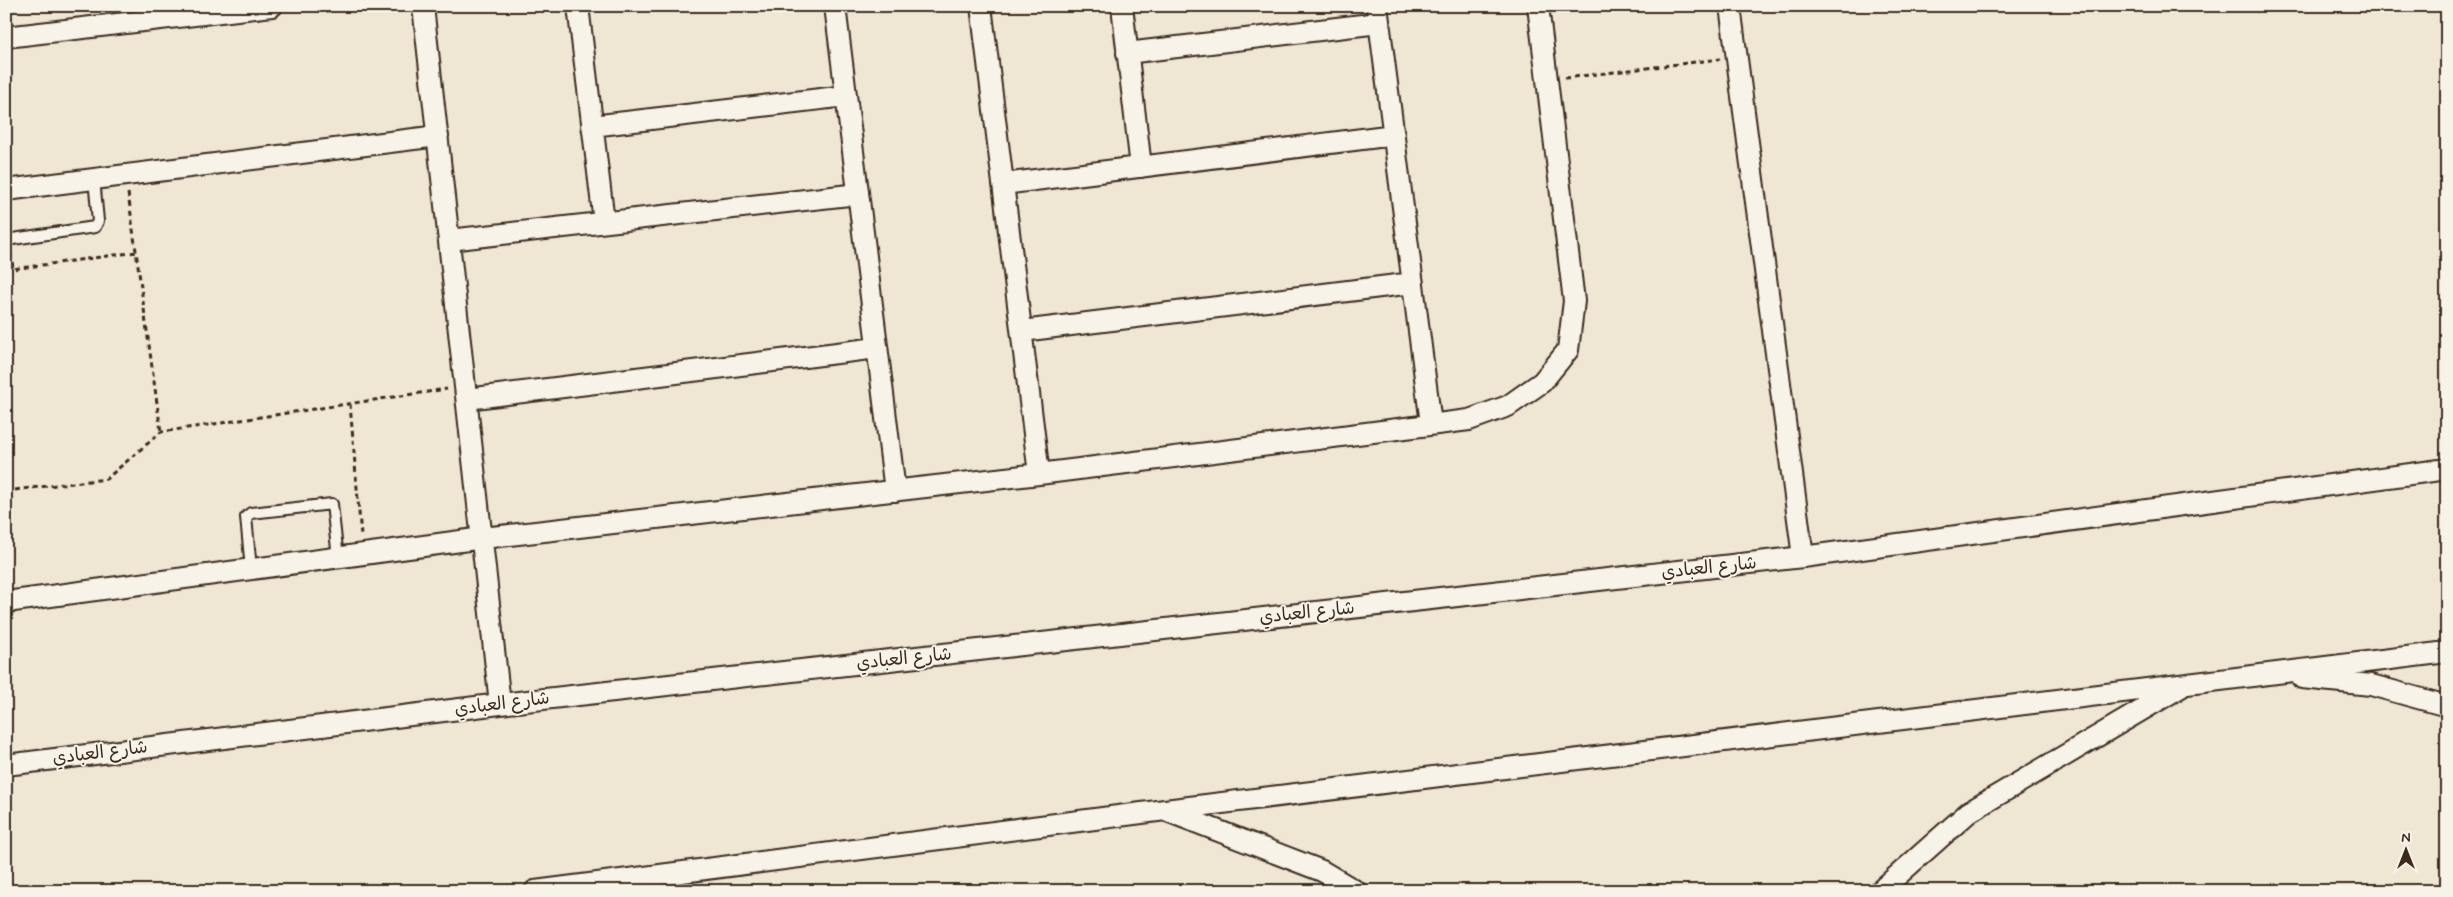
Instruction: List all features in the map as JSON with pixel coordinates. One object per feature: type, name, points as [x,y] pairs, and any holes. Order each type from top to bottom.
[{"type":"street","points":[[6,37],[272,6]]},
{"type":"street","points":[[423,6],[500,704]]},
{"type":"street","points":[[578,6],[604,222]]},
{"type":"street","points":[[835,6],[895,491]]},
{"type":"street","points":[[981,6],[1039,474]]},
{"type":"street","points":[[1122,6],[1141,166]]},
{"type":"street","points":[[6,602],[483,538],[1039,474],[1469,420],[1508,406],[1542,382],[1568,350],[1574,301],[1538,6]]},
{"type":"street","points":[[1730,6],[1803,557]]},
{"type":"street","points":[[1127,53],[1378,15],[1431,424]]},
{"type":"street","points":[[592,126],[846,96]]},
{"type":"street","points":[[1003,184],[1394,135]]},
{"type":"street","points":[[6,190],[438,136]]},
{"type":"street","points":[[449,240],[858,194]]},
{"type":"street","points":[[1022,331],[1413,283]]},
{"type":"street","points":[[467,393],[877,348]]},
{"type":"street","name":"شارع العبادي","points":[[6,765],[500,704],[1803,557],[2447,469]]},
{"type":"street","points":[[535,891],[605,886],[1165,810],[2447,652]]},
{"type":"street","points":[[2267,674],[2371,685],[2447,706]]},
{"type":"street","points":[[1880,891],[1969,812],[2187,683]]},
{"type":"street","points":[[1165,810],[1322,871],[1356,891]]},
{"type":"lane","points":[[6,240],[95,227],[98,221],[94,179]]},
{"type":"lane","points":[[251,569],[246,517],[251,513],[270,510],[332,504],[338,558]]},
{"type":"path","points":[[1547,81],[1736,57]]},
{"type":"path","points":[[125,175],[160,432]]},
{"type":"path","points":[[6,270],[137,252]]},
{"type":"path","points":[[6,491],[106,479],[160,432],[350,404],[467,393]]},
{"type":"path","points":[[350,404],[363,554]]}]
